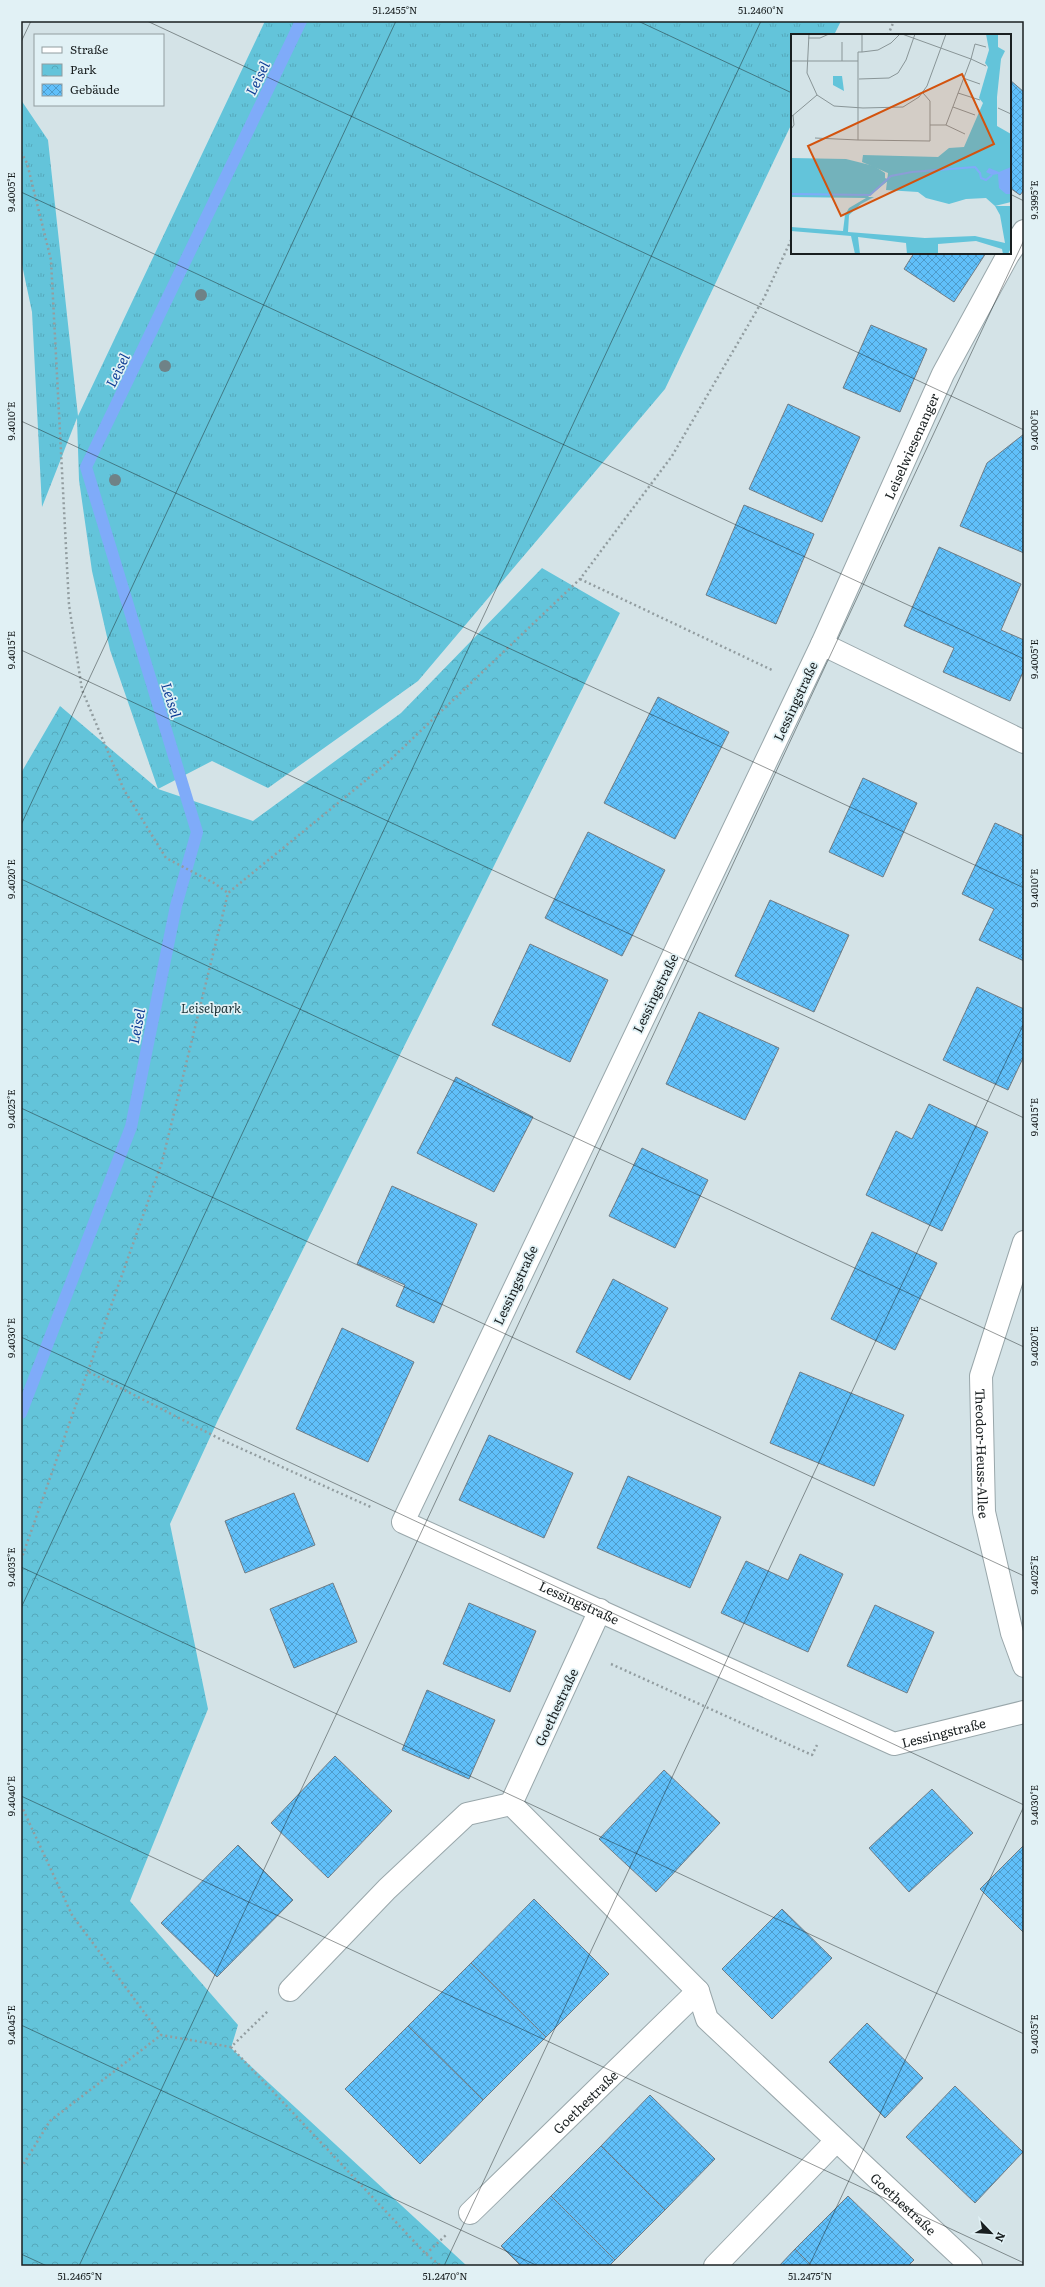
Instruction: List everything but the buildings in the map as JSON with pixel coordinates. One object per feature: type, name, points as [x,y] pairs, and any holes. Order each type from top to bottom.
[{"type":"street","name":"Leiselwiesenanger","points":[[1011,250],[1024,231]]},
{"type":"street","name":"Leiselwiesenanger","points":[[822,644],[943,374],[1009,254]]},
{"type":"street","name":"Lessingstraße","points":[[822,644],[804,685],[403,1522],[894,1744],[1024,1712]]},
{"type":"street","points":[[822,644],[1024,742]]},
{"type":"street","name":"Theodor-Heuss-Allee","points":[[1024,1242],[981,1376],[984,1512],[1012,1633],[1024,1666]]},
{"type":"street","name":"Goethestraße","points":[[600,1610],[511,1804],[698,1991],[707,2019],[971,2266]]},
{"type":"street","points":[[290,1990],[387,1889],[467,1814],[511,1804]]},
{"type":"street","name":"Goethestraße","points":[[470,2213],[698,1991]]},
{"type":"street","points":[[715,2266],[836,2141]]},
{"type":"path","points":[[888,34],[894,21]]},
{"type":"path","points":[[21,152],[27,163],[51,260],[69,605],[82,690],[124,790],[166,858],[214,883],[228,893]]},
{"type":"path","points":[[21,1560],[89,1372],[162,1162],[228,893],[387,763],[580,579],[672,456],[764,298],[791,240]]},
{"type":"path","points":[[580,579],[804,685]]},
{"type":"path","points":[[89,1372],[222,1440],[403,1522]]},
{"type":"path","points":[[582,1651],[812,1755],[830,1715]]},
{"type":"path","points":[[21,1806],[72,1915],[162,2035],[231,2048],[421,2248],[441,2266]]},
{"type":"path","points":[[231,2048],[290,1990]]},
{"type":"path","points":[[21,2168],[50,2121],[162,2035]]},
{"type":"green space","points":[[265,21],[841,21],[834,34],[791,34],[791,125],[665,389],[418,681],[268,788],[212,761],[158,789],[110,650],[92,571],[79,480],[77,418],[42,507],[32,312],[21,260],[21,100],[48,140],[78,416]]},
{"type":"green space","name":"Leiselpark","points":[[542,568],[620,613],[218,1420],[170,1524],[208,1709],[130,1901],[238,2025],[231,2048],[467,2266],[21,2266],[21,773],[60,706],[158,789],[253,821],[401,713]]},
{"type":"waterway","name":"Leisel","points":[[21,1413],[131,1127],[176,906],[197,832],[86,467],[301,21]]}]
